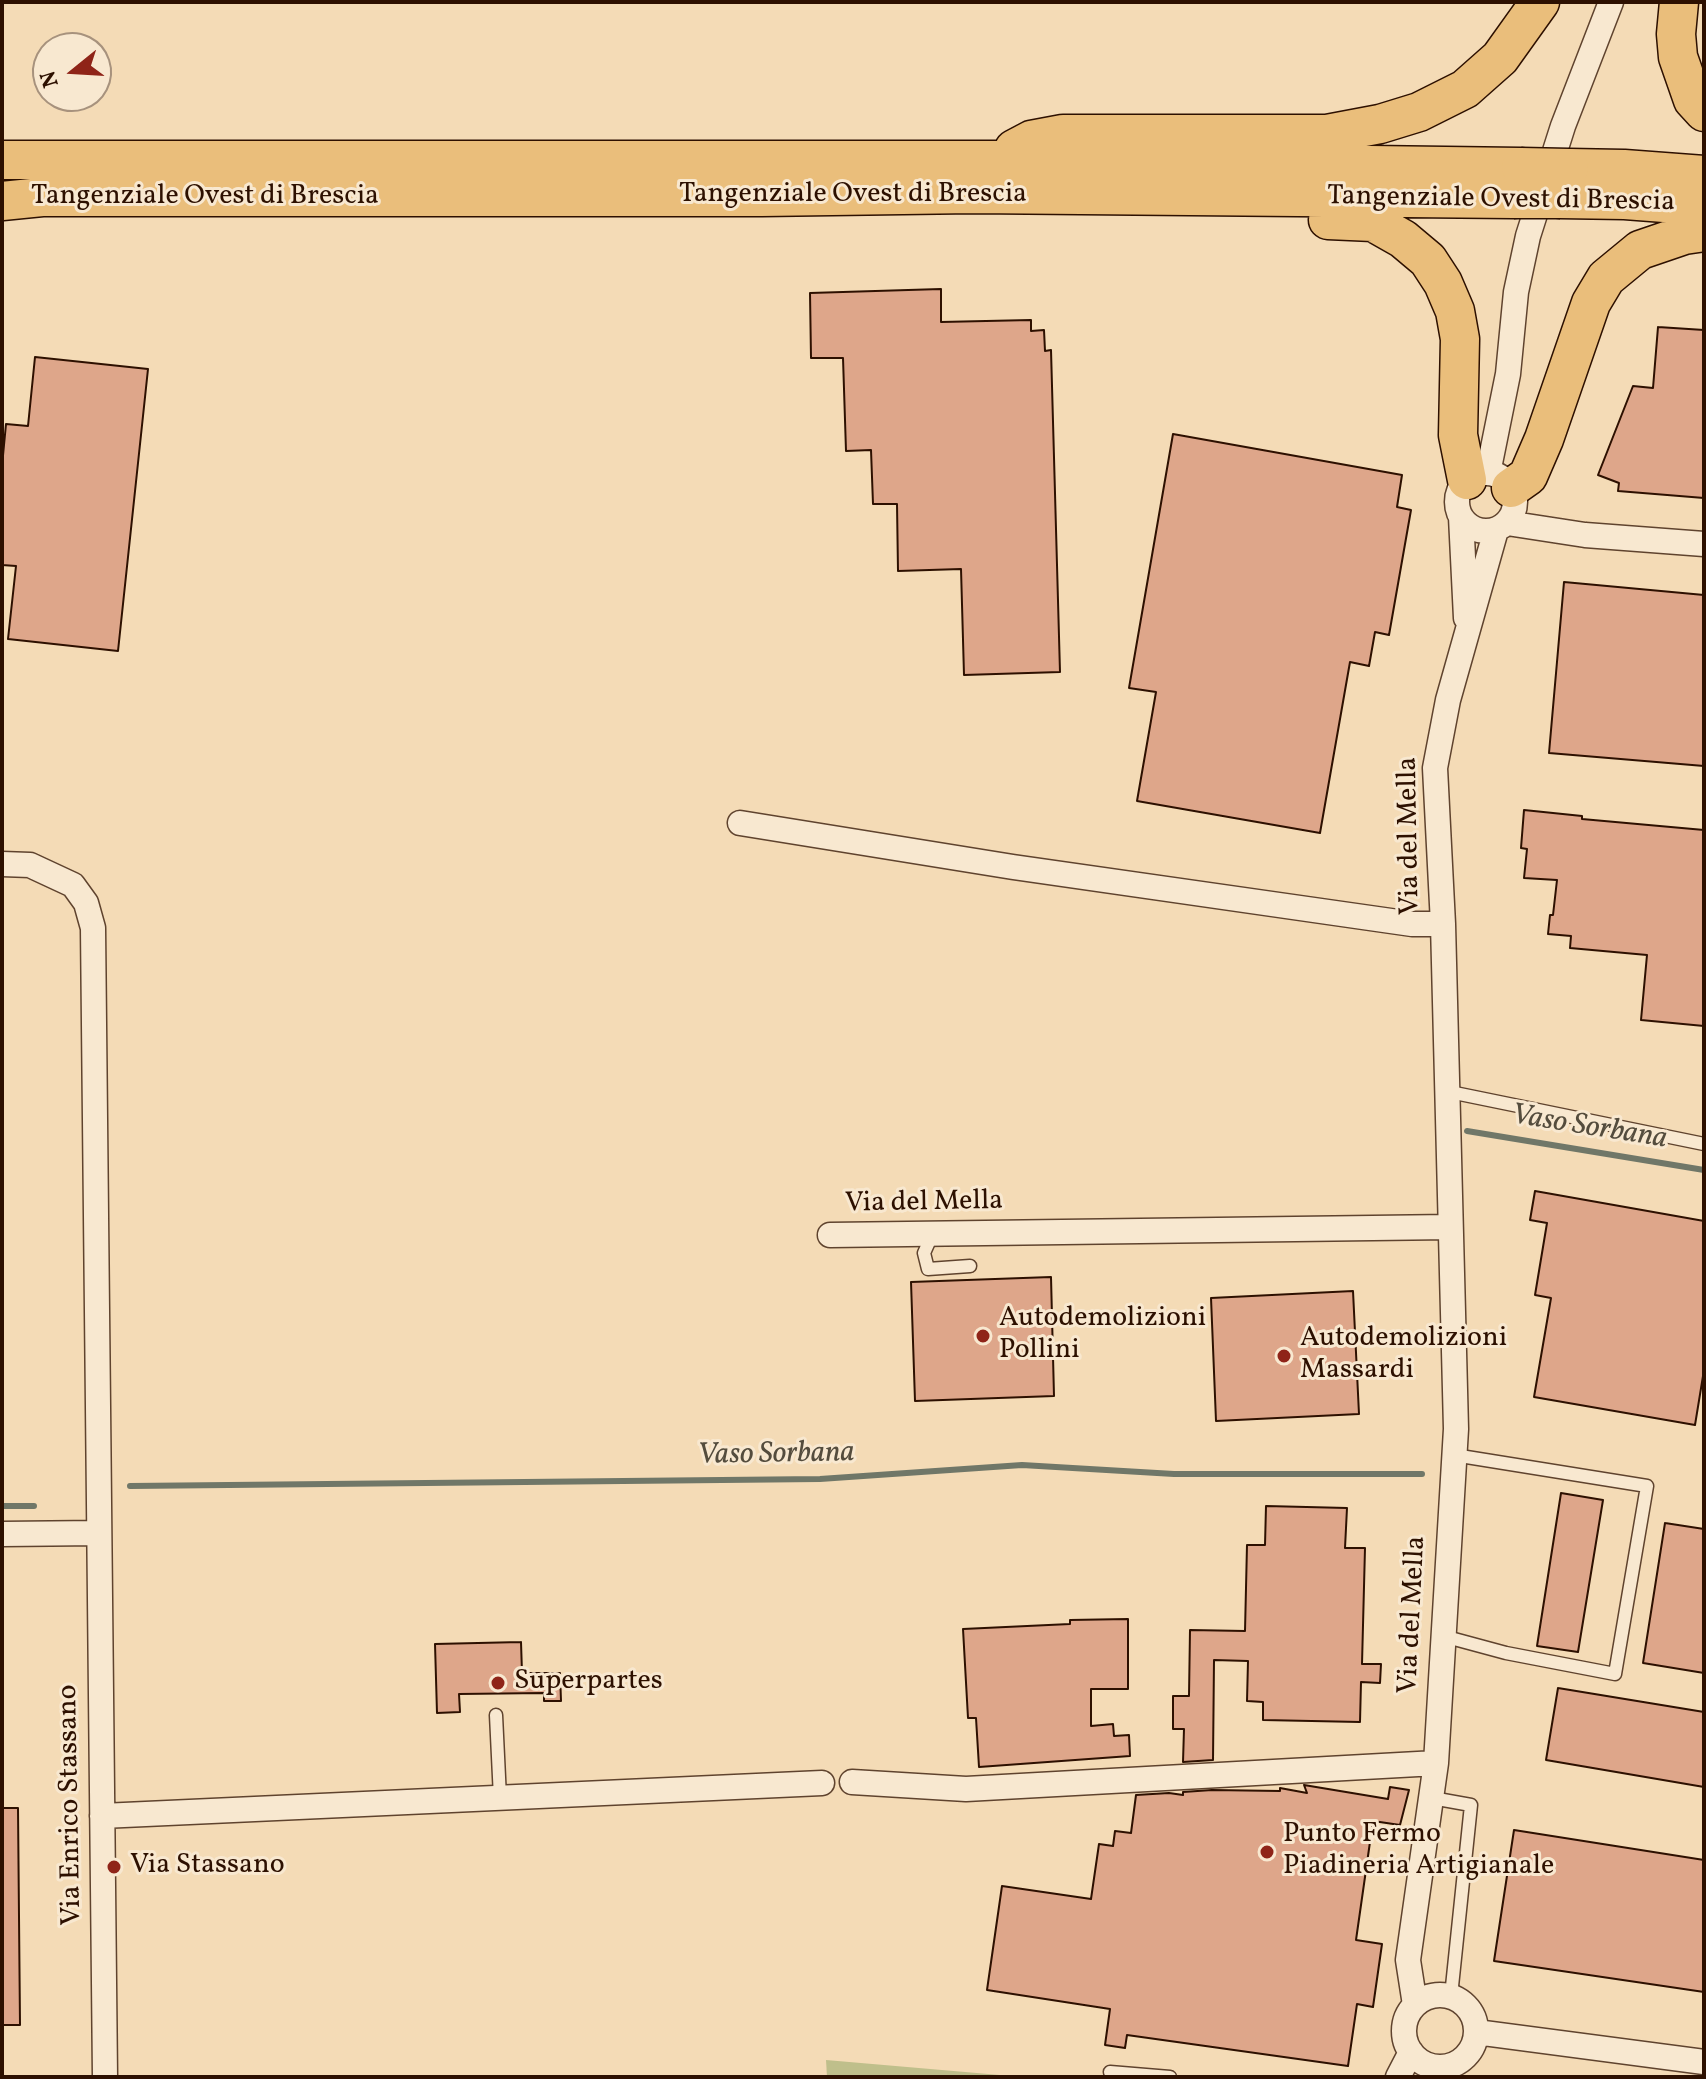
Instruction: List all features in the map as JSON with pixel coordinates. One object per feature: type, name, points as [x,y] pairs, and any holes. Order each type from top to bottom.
[{"type":"main road","points":[[994,160],[1031,140],[1063,134],[1327,134],[1380,124],[1419,112],[1465,89],[1500,58],[1540,2]]},
{"type":"main road","points":[[1679,2],[1676,34],[1678,57],[1693,100],[1704,112]]},
{"type":"main road","name":"Tangenziale Ovest di Brescia","points":[[2,160],[994,160],[1564,184],[1625,200],[1704,206]]},
{"type":"main road","name":"Tangenziale Ovest di Brescia","points":[[1564,184],[1624,169],[1704,175]]},
{"type":"main road","name":"Tangenziale Ovest di Brescia","points":[[2,201],[42,197],[746,197],[1518,183]]},
{"type":"main road","points":[[973,194],[1020,213],[1050,219],[1300,218],[1373,222],[1403,239],[1428,260],[1443,283],[1455,311],[1460,339],[1458,435],[1497,500],[1528,476],[1591,303],[1606,278],[1640,250],[1684,235],[1704,232]]},
{"type":"street","name":"Via del Mella","points":[[1415,2005],[1408,1960],[1436,1763],[1456,1429],[1443,924],[1435,768],[1448,700],[1467,640],[1497,500],[1516,292],[1528,236],[1563,126],[1611,2]]},
{"type":"street","name":"Via del Mella","points":[[1467,640],[1461,517],[1457,497],[1497,500]]},
{"type":"street","points":[[1461,517],[1476,530],[1497,500],[1585,535],[1704,544]]},
{"type":"street","points":[[740,823],[1013,867],[1412,924],[1443,924]]},
{"type":"street","name":"Via Enrico Stassano","points":[[2,864],[30,865],[73,885],[86,903],[93,928],[105,2077]]},
{"type":"street","name":"Via del Mella","points":[[830,1235],[1450,1227]]},
{"type":"street","points":[[2,1534],[99,1533]]},
{"type":"street","points":[[852,1782],[966,1789],[1436,1763]]},
{"type":"street","points":[[102,1816],[822,1783]]},
{"type":"street","points":[[1432,1996],[1451,1996],[1470,2010],[1475,2021],[1474,2042],[1463,2058],[1433,2071],[1411,2052],[1405,2028],[1409,2012],[1415,2005],[1432,1996]]},
{"type":"street","points":[[1476,2032],[1704,2062]]},
{"type":"street","points":[[1398,2077],[1411,2052]]},
{"type":"lane","points":[[1445,1091],[1704,1144]]},
{"type":"lane","points":[[933,1233],[924,1253],[928,1269],[970,1266]]},
{"type":"lane","points":[[1443,1636],[1506,1653],[1615,1674],[1647,1486],[1454,1455]]},
{"type":"lane","points":[[496,1715],[500,1798]]},
{"type":"lane","points":[[1432,1798],[1471,1805],[1451,1996]]},
{"type":"lane","points":[[1110,2072],[1170,2077]]},
{"type":"green space","points":[[826,2060],[1023,2077],[827,2077]]},
{"type":"building","points":[[941,289],[941,322],[1031,320],[1031,331],[1044,330],[1045,351],[1051,350],[1060,672],[964,675],[961,569],[898,571],[897,504],[873,504],[871,450],[846,451],[843,358],[811,358],[810,293]]},
{"type":"building","points":[[1658,327],[1704,330],[1704,498],[1618,491],[1619,483],[1598,475],[1633,386],[1653,388]]},
{"type":"building","points":[[35,357],[148,369],[118,651],[8,639],[16,566],[2,565],[2,466],[6,424],[28,426]]},
{"type":"building","points":[[1173,434],[1402,475],[1397,507],[1411,510],[1389,635],[1375,632],[1369,666],[1350,662],[1320,833],[1137,801],[1156,692],[1129,688]]},
{"type":"building","points":[[1564,582],[1704,595],[1704,766],[1549,753]]},
{"type":"building","points":[[1524,810],[1582,816],[1582,819],[1704,830],[1704,1026],[1641,1020],[1647,955],[1570,948],[1571,936],[1548,934],[1557,880],[1524,878],[1527,849],[1521,848]]},
{"type":"building","points":[[1535,1191],[1704,1221],[1704,1370],[1695,1425],[1534,1397],[1551,1298],[1535,1295],[1547,1223],[1530,1220]]},
{"type":"building","points":[[1051,1277],[1054,1396],[915,1401],[911,1282]]},
{"type":"building","points":[[1353,1291],[1359,1414],[1216,1421],[1211,1298]]},
{"type":"building","points":[[1561,1493],[1603,1500],[1578,1652],[1537,1646]]},
{"type":"building","points":[[1266,1506],[1347,1508],[1345,1548],[1365,1548],[1362,1664],[1381,1664],[1380,1683],[1361,1682],[1360,1722],[1263,1720],[1263,1702],[1247,1701],[1248,1661],[1214,1660],[1213,1760],[1183,1762],[1184,1729],[1173,1729],[1173,1696],[1189,1696],[1190,1630],[1245,1631],[1247,1545],[1265,1545]]},
{"type":"building","points":[[1665,1523],[1704,1529],[1704,1673],[1643,1663]]},
{"type":"building","points":[[1128,1619],[1128,1689],[1091,1689],[1091,1726],[1113,1724],[1114,1736],[1129,1735],[1130,1756],[979,1767],[976,1718],[968,1718],[963,1629],[1070,1624],[1070,1620]]},
{"type":"building","name":"Superpartes","points":[[521,1642],[522,1673],[560,1673],[561,1701],[544,1701],[544,1693],[459,1694],[460,1712],[437,1713],[435,1644]]},
{"type":"building","points":[[1558,1688],[1704,1712],[1704,1787],[1546,1760]]},
{"type":"building","points":[[1304,1785],[1388,1799],[1390,1787],[1409,1790],[1400,1825],[1373,1821],[1356,1940],[1382,1944],[1373,2007],[1357,2004],[1348,2066],[1127,2035],[1125,2048],[1105,2045],[1110,2009],[987,1990],[1002,1886],[1091,1899],[1099,1844],[1113,1846],[1115,1831],[1131,1833],[1136,1795],[1183,1795],[1183,1792],[1212,1790],[1280,1791],[1280,1788],[1307,1793]]},
{"type":"building","points":[[2,1808],[18,1808],[20,2025],[2,2025]]},
{"type":"building","points":[[1514,1830],[1704,1860],[1704,1992],[1494,1961]]},
{"type":"waterway","name":"Vaso Sorbana","points":[[1467,1131],[1704,1170]]},
{"type":"waterway","name":"Vaso Sorbana","points":[[130,1486],[820,1479],[1022,1465],[1174,1474],[1422,1474]]},
{"type":"waterway","name":"Vaso Sorbana","points":[[2,1506],[34,1506]]},
{"type":"place","name":"Autodemolizioni Pollini","points":[[983,1336]]},
{"type":"place","name":"Autodemolizioni Massardi","points":[[1284,1356]]},
{"type":"place","name":"Superpartes","points":[[498,1683]]},
{"type":"place","name":"Punto Fermo Piadineria Artigianale","points":[[1267,1852]]},
{"type":"place","name":"Via Stassano","points":[[114,1867]]}]
